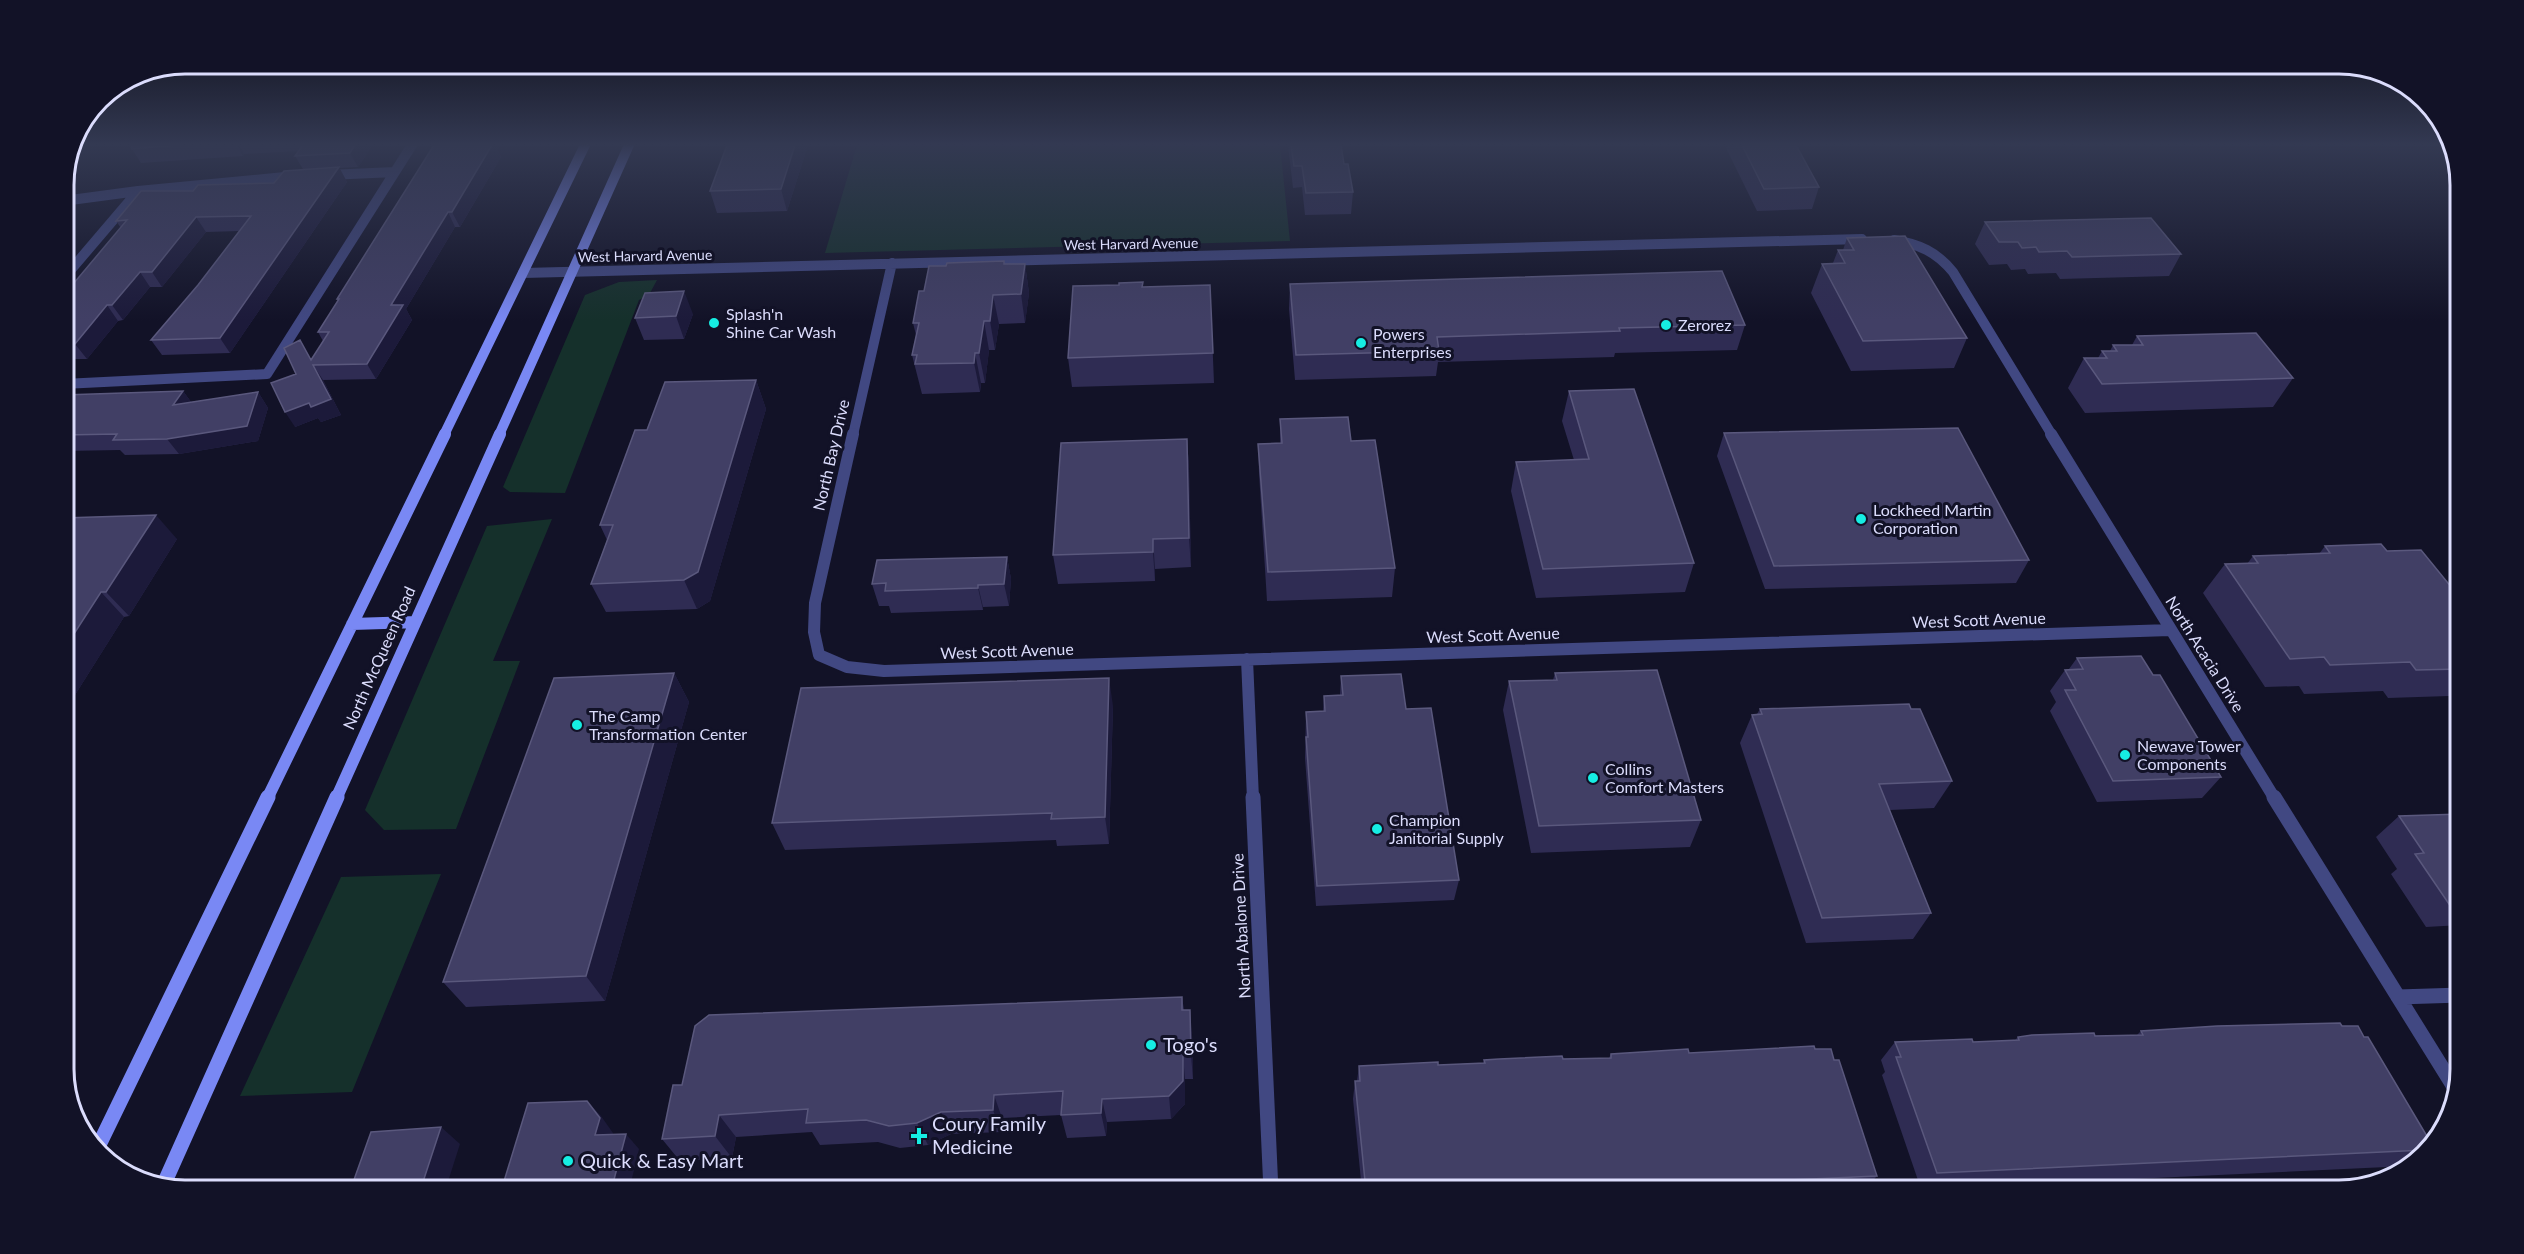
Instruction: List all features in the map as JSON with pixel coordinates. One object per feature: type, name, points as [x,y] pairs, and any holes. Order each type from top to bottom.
[{"type":"main road","points":[[100,1142],[557,204]]},
{"type":"main road","name":"North McQueen Road","points":[[166,1179],[603,204]]},
{"type":"main road","points":[[352,624],[415,622]]},
{"type":"street","points":[[74,266],[127,204]]},
{"type":"street","points":[[74,383],[267,374],[375,204]]},
{"type":"street","name":"West Harvard Avenue","points":[[524,273],[1873,239]]},
{"type":"street","name":"North Acacia Drive","points":[[1885,239],[1919,244],[1943,258],[1953,272],[2170,630],[2450,1080]]},
{"type":"street","name":"North Bay Drive","points":[[819,655],[814,632],[815,603],[892,263]]},
{"type":"street","name":"West Scott Avenue","points":[[819,655],[847,667],[884,672],[2170,630]]},
{"type":"street","name":"North Abalone Drive","points":[[1247,659],[1271,1180]]},
{"type":"street","points":[[2398,997],[2450,995]]},
{"type":"green space","points":[[840,204],[1286,204],[1290,241],[825,253]]},
{"type":"green space","points":[[657,280],[649,295],[639,300],[565,493],[510,492],[503,487],[585,295],[619,282]]},
{"type":"green space","points":[[552,519],[493,661],[520,661],[456,829],[384,830],[365,810],[487,526]]},
{"type":"green space","points":[[441,874],[352,1092],[240,1096],[341,877]]},
{"type":"building","points":[[131,204],[314,204],[220,338],[151,340],[198,285],[251,216],[196,217],[152,272],[140,272],[112,305],[107,305],[74,344],[74,283],[127,220],[116,221]]},
{"type":"building","points":[[397,204],[457,204],[452,212],[448,212],[391,305],[403,305],[367,364],[313,365],[331,399],[311,407],[309,403],[285,412],[271,383],[296,374],[284,348],[300,340],[311,360],[329,332],[318,332],[339,299],[337,299]]},
{"type":"building","points":[[2151,218],[2181,254],[2072,257],[2067,251],[2039,252],[2036,247],[2022,248],[2018,242],[1999,242],[1985,222]]},
{"type":"building","points":[[1905,236],[1967,338],[1863,341],[1822,264],[1845,263],[1838,250],[1854,250],[1847,238]]},
{"type":"building","points":[[1004,261],[1004,264],[1025,264],[1021,294],[993,295],[990,321],[984,321],[979,353],[975,353],[974,363],[915,364],[917,355],[912,355],[919,323],[913,323],[919,291],[924,291],[929,266]]},
{"type":"building","points":[[1722,271],[1745,325],[1619,328],[1620,331],[1437,337],[1439,351],[1296,355],[1290,284]]},
{"type":"building","points":[[1143,282],[1142,287],[1210,285],[1213,353],[1068,358],[1073,286]]},
{"type":"building","points":[[684,291],[676,316],[635,318],[645,293]]},
{"type":"building","points":[[2256,333],[2293,378],[2102,384],[2084,358],[2107,358],[2102,351],[2117,351],[2113,345],[2143,345],[2137,336]]},
{"type":"building","points":[[756,380],[698,572],[684,580],[591,584],[613,525],[600,525],[635,430],[647,430],[665,382]]},
{"type":"building","points":[[1634,389],[1694,563],[1543,569],[1516,462],[1589,459],[1569,391]]},
{"type":"building","points":[[183,391],[173,405],[258,392],[247,426],[167,439],[113,440],[117,434],[74,435],[74,395]]},
{"type":"building","points":[[1348,417],[1351,441],[1375,440],[1395,568],[1268,572],[1258,444],[1282,443],[1280,419]]},
{"type":"building","name":"Lockheed Martin Corporation","points":[[1958,428],[2029,560],[1774,566],[1724,433]]},
{"type":"building","points":[[1187,439],[1189,538],[1153,539],[1153,552],[1053,555],[1061,443]]},
{"type":"building","points":[[156,515],[106,592],[101,592],[74,634],[74,518]]},
{"type":"building","points":[[2381,544],[2387,551],[2421,550],[2450,586],[2450,669],[2416,670],[2410,662],[2330,665],[2324,657],[2290,659],[2225,564],[2258,563],[2253,556],[2330,553],[2325,546]]},
{"type":"building","points":[[1007,557],[1004,584],[978,585],[978,588],[885,591],[886,583],[872,584],[877,560]]},
{"type":"building","name":"Newave Tower Components","points":[[2141,656],[2153,675],[2160,675],[2221,777],[2113,781],[2065,690],[2076,690],[2065,670],[2083,669],[2077,658]]},
{"type":"building","name":"Collins Comfort Masters","points":[[1657,670],[1701,820],[1539,826],[1509,681],[1557,680],[1555,673]]},
{"type":"building","points":[[674,673],[586,976],[443,982],[554,678]]},
{"type":"building","name":"Champion Janitorial Supply","points":[[1401,674],[1406,709],[1431,708],[1459,880],[1317,886],[1306,712],[1325,711],[1324,696],[1343,695],[1341,676]]},
{"type":"building","points":[[1109,678],[1105,817],[1051,819],[1052,813],[772,823],[801,688]]},
{"type":"building","points":[[1909,704],[1911,709],[1920,709],[1952,781],[1879,784],[1931,913],[1822,918],[1752,715],[1762,714],[1760,709]]},
{"type":"building","points":[[2450,814],[2450,906],[2415,854],[2424,853],[2399,816]]},
{"type":"building","points":[[1182,997],[1182,1010],[1190,1010],[1191,1055],[1183,1056],[1183,1081],[1169,1096],[1102,1099],[1101,1113],[1061,1115],[1063,1091],[994,1095],[993,1110],[941,1112],[917,1123],[889,1126],[866,1120],[806,1123],[808,1109],[719,1115],[715,1136],[662,1139],[673,1085],[682,1085],[695,1026],[709,1015]]},
{"type":"building","points":[[2340,1023],[2342,1026],[2358,1026],[2364,1037],[2368,1037],[2427,1137],[2416,1150],[1937,1173],[1896,1057],[1901,1057],[1895,1042],[2019,1040],[2018,1037],[2032,1035],[2094,1033],[2095,1036],[2143,1035],[2141,1031],[2217,1026]]},
{"type":"building","points":[[1814,1046],[1815,1049],[1831,1049],[1834,1060],[1839,1060],[1877,1176],[1788,1180],[1365,1180],[1355,1081],[1360,1081],[1359,1066],[1438,1062],[1438,1065],[1485,1063],[1484,1060],[1562,1056],[1563,1059],[1611,1058],[1611,1054],[1688,1049],[1689,1053]]},
{"type":"building","points":[[587,1101],[600,1118],[595,1135],[626,1134],[614,1180],[504,1180],[528,1103]]},
{"type":"building","points":[[441,1127],[424,1180],[354,1180],[371,1132]]},
{"type":"place","name":"Splash'n Shine Car Wash","points":[[714,323]]},
{"type":"place","name":"Zerorez","points":[[1666,325]]},
{"type":"place","name":"Powers Enterprises","points":[[1361,343]]},
{"type":"place","name":"Lockheed Martin Corporation","points":[[1861,519]]},
{"type":"place","name":"The Camp Transformation Center","points":[[577,725]]},
{"type":"place","name":"Newave Tower Components","points":[[2125,755]]},
{"type":"place","name":"Collins Comfort Masters","points":[[1593,778]]},
{"type":"place","name":"Champion Janitorial Supply","points":[[1377,829]]},
{"type":"place","name":"Togo's","points":[[1151,1045]]},
{"type":"place","name":"Coury Family Medicine","points":[[919,1136]]},
{"type":"place","name":"Quick & Easy Mart","points":[[568,1161]]}]
